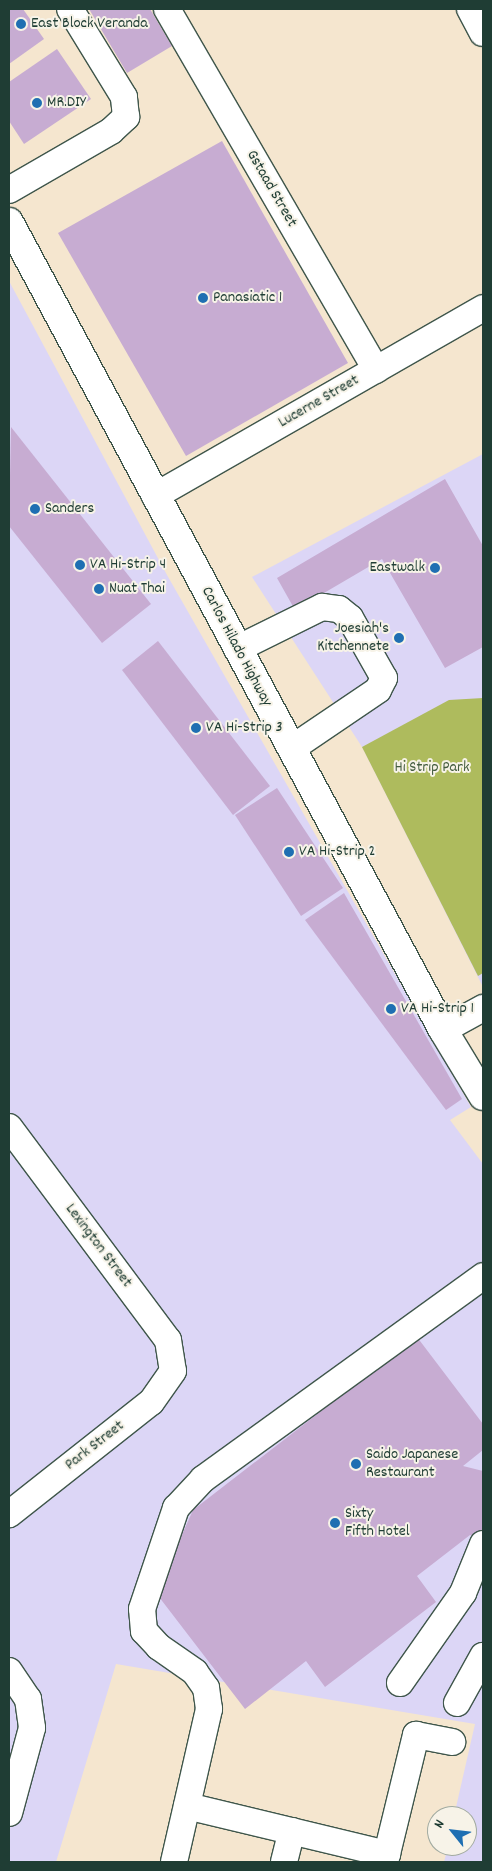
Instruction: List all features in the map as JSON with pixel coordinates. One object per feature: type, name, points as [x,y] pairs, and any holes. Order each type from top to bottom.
[{"type":"main road","name":"Carlos Hilado Highway","points":[[9,222],[443,1030],[483,1096]]},
{"type":"street","points":[[9,190],[110,131],[126,117],[124,97],[70,9]]},
{"type":"street","name":"Gstaad Street","points":[[167,9],[376,370]]},
{"type":"street","name":"Lucerne Street","points":[[155,496],[483,308]]},
{"type":"street","points":[[237,649],[322,608],[339,609],[350,618],[384,678],[378,690],[291,749]]},
{"type":"street","points":[[443,1030],[483,1008]]},
{"type":"street","name":"Lexington Street","points":[[9,1128],[168,1340],[173,1370]]},
{"type":"street","points":[[174,1862],[206,1729],[209,1709],[206,1688],[195,1672],[159,1647],[144,1631],[142,1609],[176,1508],[204,1479],[483,1276]]},
{"type":"street","name":"Park Street","points":[[9,1514],[151,1402],[173,1370]]},
{"type":"street","points":[[400,1683],[463,1593],[483,1544]]},
{"type":"street","points":[[457,1704],[483,1656]]},
{"type":"street","points":[[9,1671],[28,1699],[32,1728],[9,1813]]},
{"type":"street","points":[[187,1806],[292,1831],[386,1858],[416,1735],[452,1742]]},
{"type":"street","points":[[284,1862],[292,1831]]},
{"type":"shaded area","points":[[9,281],[167,575],[471,1107],[450,1120],[483,1164],[483,1862],[444,1862],[446,1856],[477,1856],[477,1806],[456,1806],[475,1724],[116,1664],[56,1862],[9,1862]]},
{"type":"shaded area","points":[[483,454],[483,987],[362,747],[252,577]]},
{"type":"green space","name":"Hi Strip Park","points":[[483,698],[483,973],[478,976],[362,747],[449,700]]},
{"type":"building","name":"East Block Veranda","points":[[9,9],[23,9],[44,39],[9,64]]},
{"type":"building","points":[[89,9],[150,9],[172,46],[127,73]]},
{"type":"building","points":[[57,49],[91,99],[24,144],[9,121],[9,82]]},
{"type":"building","name":"Panasiatic 1","points":[[222,141],[348,363],[186,456],[58,233]]},
{"type":"building","name":"VA Hi-Strip 4","points":[[11,427],[151,604],[102,643],[9,526]]},
{"type":"building","name":"Eastwalk","points":[[445,479],[483,546],[483,647],[445,668],[382,559],[295,610],[277,578]]},
{"type":"building","name":"VA Hi-Strip 3","points":[[158,641],[270,786],[233,815],[122,670]]},
{"type":"building","name":"VA Hi-Strip 2","points":[[277,788],[343,888],[301,916],[235,815]]},
{"type":"building","name":"VA Hi-Strip 1","points":[[344,893],[462,1099],[446,1110],[305,920]]},
{"type":"building","name":"Sixty Fifth Hotel","points":[[417,1337],[483,1424],[483,1450],[463,1466],[483,1471],[483,1539],[470,1535],[417,1576],[436,1602],[325,1687],[306,1661],[245,1709],[156,1593],[193,1510]]},
{"type":"place","name":"East Block Veranda","points":[[21,24]]},
{"type":"place","name":"MR.DIY","points":[[37,103]]},
{"type":"place","name":"Panasiatic 1","points":[[203,298]]},
{"type":"place","name":"Sanders","points":[[35,509]]},
{"type":"place","name":"VA Hi-Strip 4","points":[[80,565]]},
{"type":"place","name":"Eastwalk","points":[[435,568]]},
{"type":"place","name":"Nuat Thai","points":[[99,589]]},
{"type":"place","name":"Joesiah's Kitchennete","points":[[399,638]]},
{"type":"place","name":"VA Hi-Strip 3","points":[[196,728]]},
{"type":"place","name":"VA Hi-Strip 2","points":[[289,852]]},
{"type":"place","name":"VA Hi-Strip 1","points":[[391,1009]]},
{"type":"place","name":"Saido Japanese Restaurant","points":[[356,1464]]},
{"type":"place","name":"Sixty Fifth Hotel","points":[[335,1523]]}]
